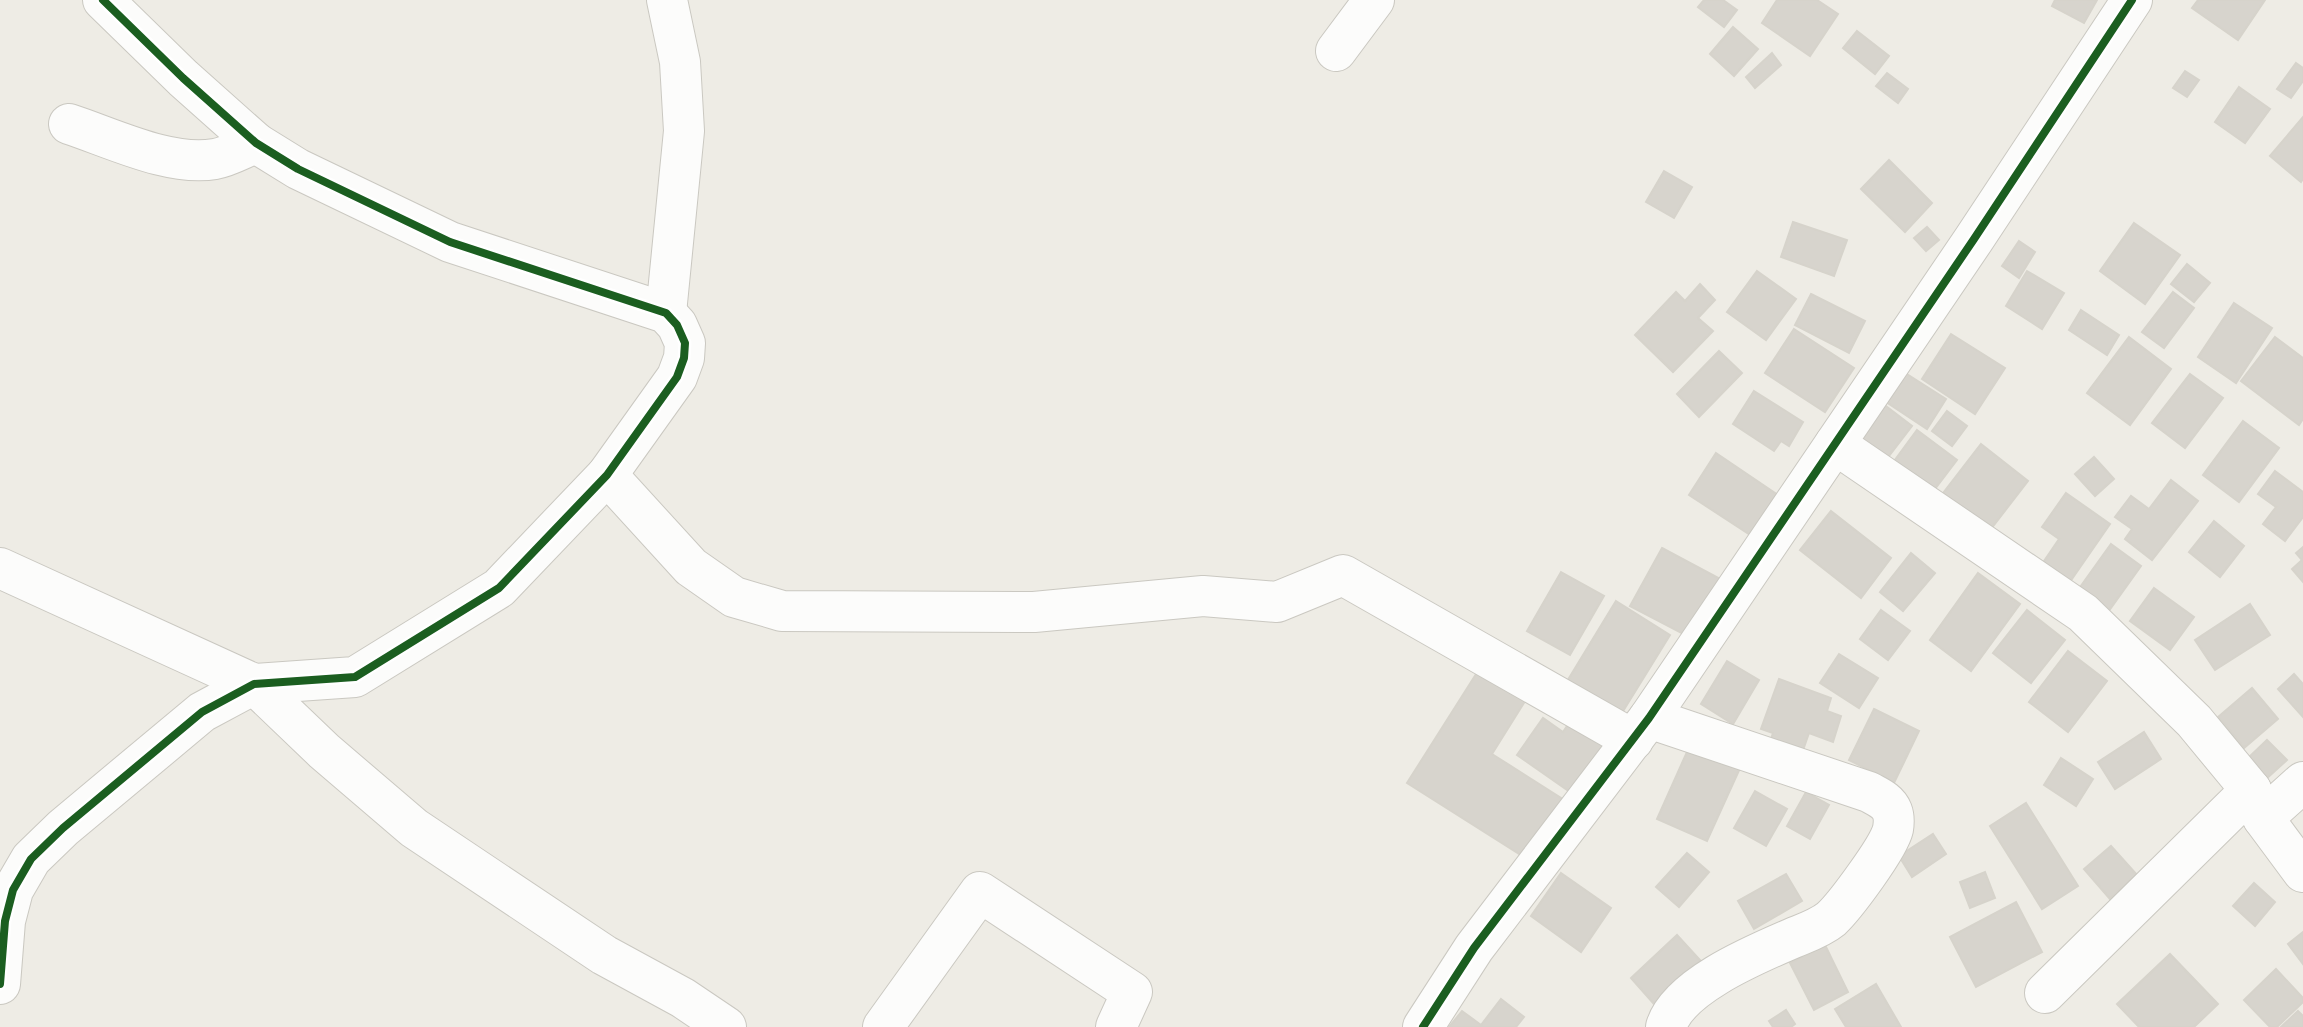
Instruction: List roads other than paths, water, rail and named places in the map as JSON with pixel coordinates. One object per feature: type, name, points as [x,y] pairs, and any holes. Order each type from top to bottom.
[{"type":"street","points":[[0,984],[5,921],[13,890],[31,859],[63,828],[202,712],[254,684],[355,677],[499,588],[607,475],[677,377],[684,358],[685,343],[677,325],[666,313],[450,242],[298,169],[256,143],[103,0]]},
{"type":"street","points":[[666,313],[684,131],[680,62],[667,0]]},
{"type":"street","points":[[1336,51],[1374,0]]},
{"type":"street","points":[[1423,1027],[1474,948],[1641,729],[1974,239],[2132,0]]},
{"type":"street","points":[[69,124],[167,157],[195,161],[217,159],[256,143]]},
{"type":"street","points":[[1835,444],[2083,613],[2194,721],[2257,804],[2303,872]]},
{"type":"street","points":[[607,475],[691,567],[734,597],[782,611],[1034,612],[1203,596],[1277,602],[1343,575],[1641,729],[1869,792],[1884,800],[1891,808],[1893,817],[1893,829],[1888,841],[1846,903],[1829,921],[1732,965],[1680,1004],[1666,1027]]},
{"type":"street","points":[[0,568],[254,684],[324,751],[414,828],[604,955],[683,998],[726,1027]]},
{"type":"street","points":[[2045,993],[2257,804],[2303,782]]},
{"type":"street","points":[[883,1027],[980,892],[1132,992],[1116,1027]]}]
